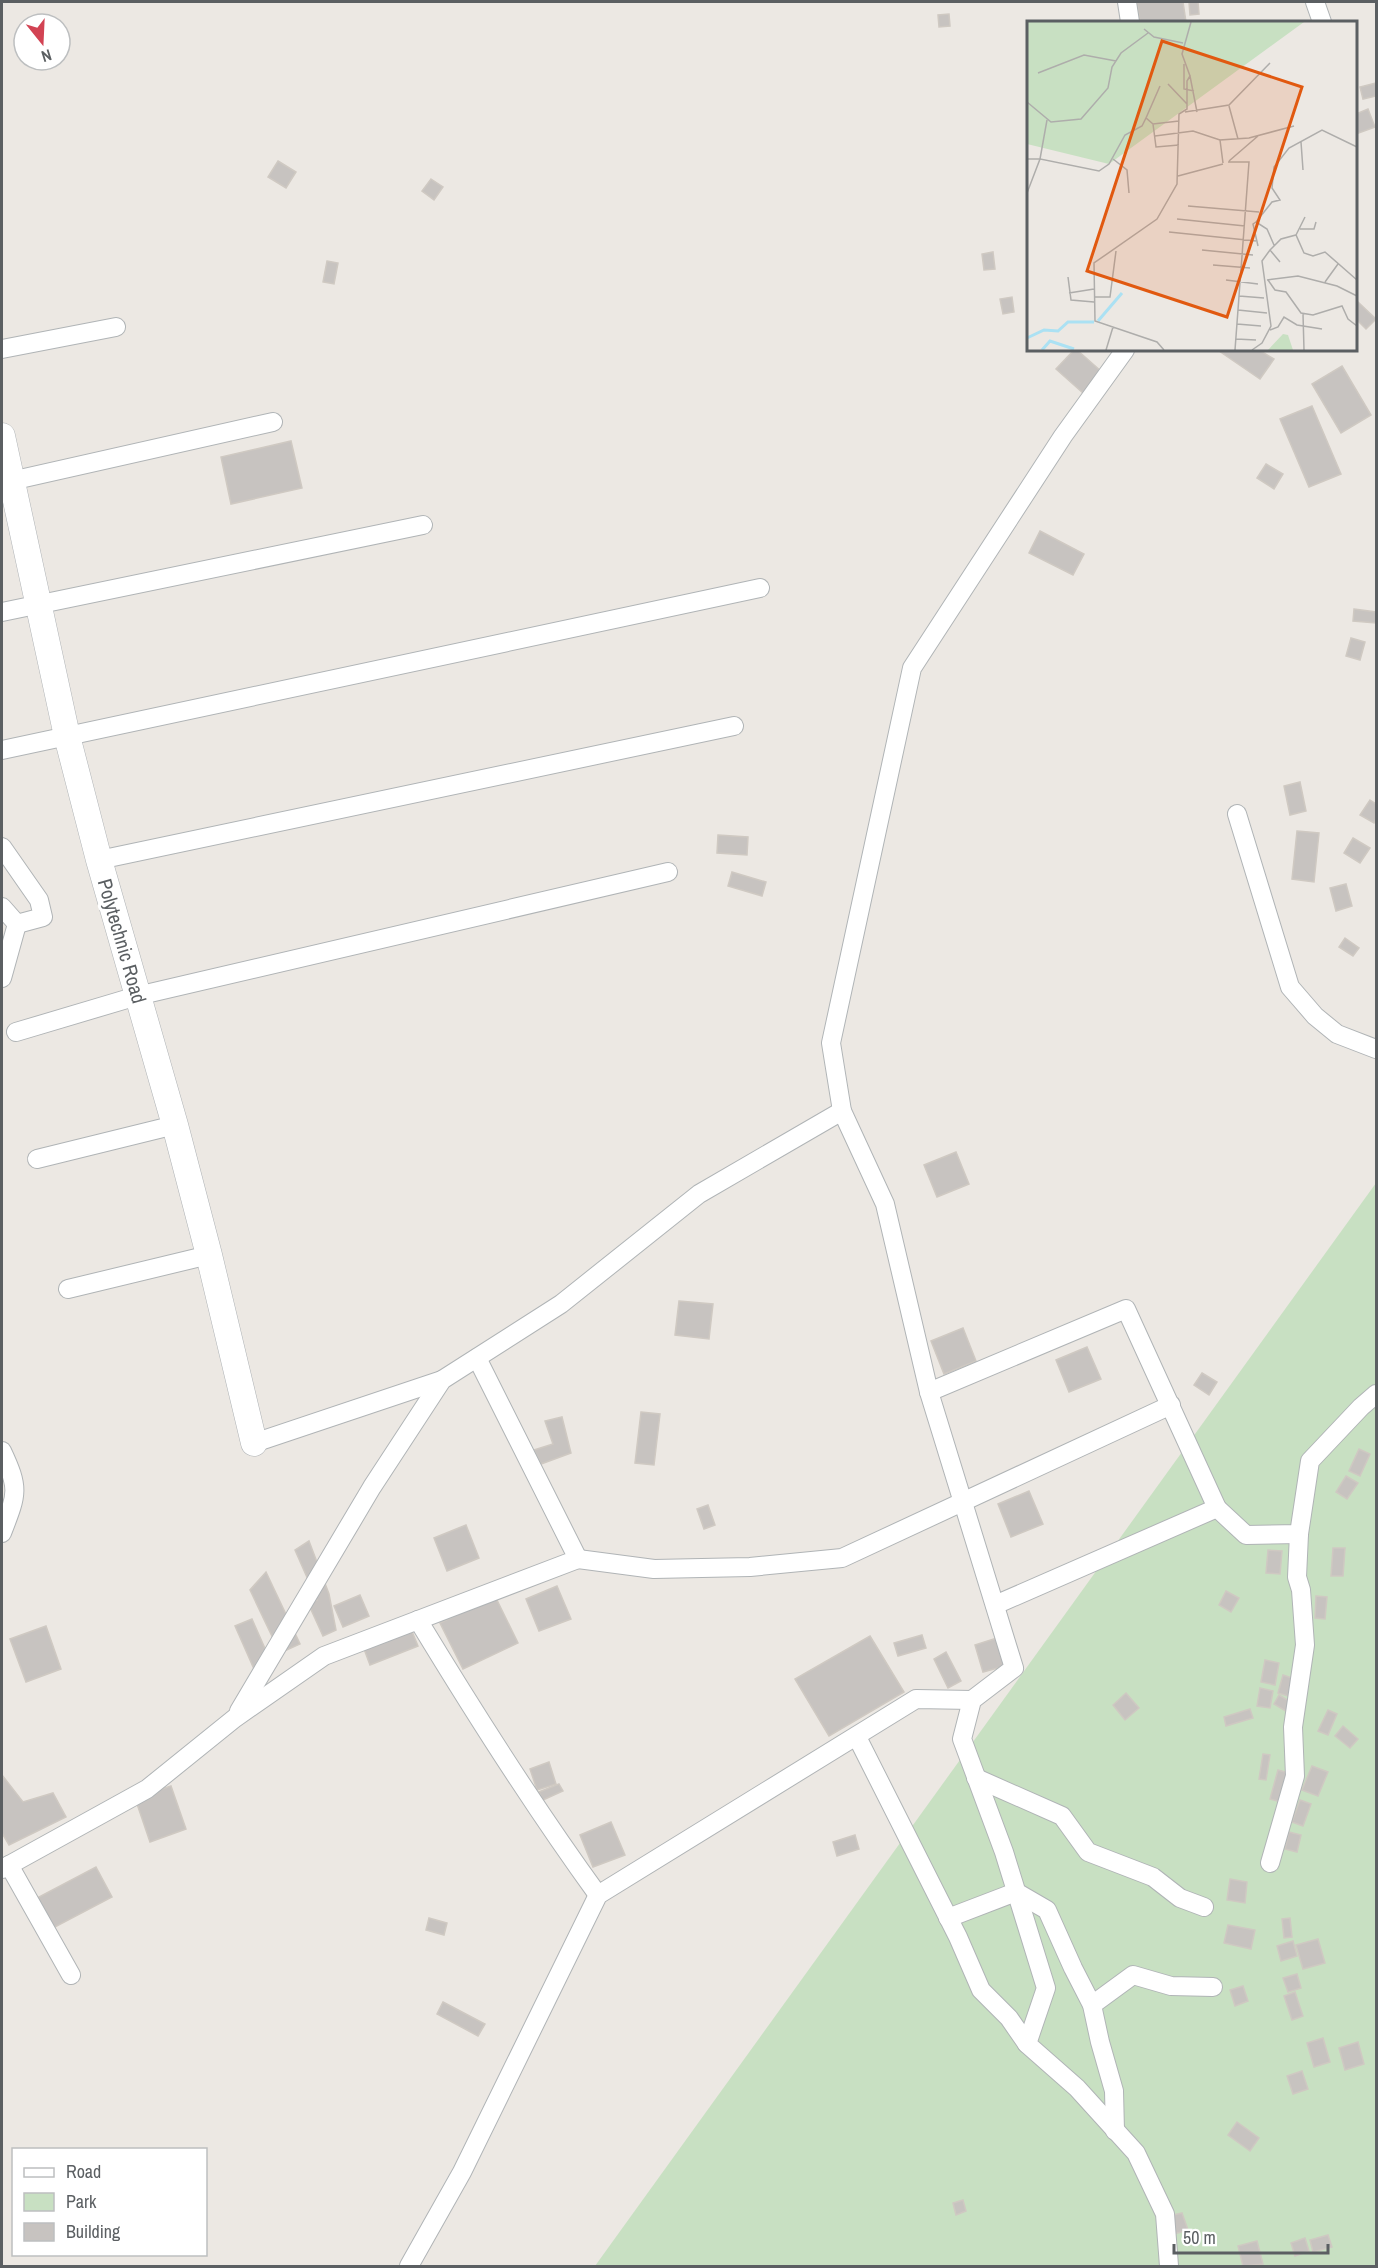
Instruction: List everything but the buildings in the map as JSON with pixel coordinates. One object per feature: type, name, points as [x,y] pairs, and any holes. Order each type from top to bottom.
[{"type":"street","points":[[1127,2],[1130,21]]},
{"type":"street","points":[[1315,2],[1322,21]]},
{"type":"street","points":[[2,349],[116,327]]},
{"type":"street","points":[[1027,2044],[1046,1988],[1004,1852],[962,1739],[972,1700],[1014,1668],[929,1392],[885,1204],[842,1111],[831,1043],[912,668],[1063,436],[1124,351]]},
{"type":"street","points":[[7,482],[273,422]]},
{"type":"street","name":"Polytechnic Road","points":[[2,436],[7,482],[38,604],[67,736],[137,996],[176,1125],[254,1443]]},
{"type":"street","points":[[2,612],[423,525]]},
{"type":"street","points":[[2,750],[760,588]]},
{"type":"street","points":[[99,860],[734,726]]},
{"type":"street","points":[[1237,814],[1290,987],[1315,1016],[1337,1034],[1377,1049]]},
{"type":"street","points":[[2,847],[39,900],[43,917],[17,924]]},
{"type":"street","points":[[16,1032],[137,996],[668,872]]},
{"type":"street","points":[[2,907],[17,924]]},
{"type":"street","points":[[2,978],[17,924]]},
{"type":"street","points":[[254,1443],[442,1380],[561,1304],[699,1194],[842,1111]]},
{"type":"street","points":[[37,1160],[176,1125]]},
{"type":"street","points":[[68,1289],[209,1255]]},
{"type":"street","points":[[929,1392],[1126,1309],[1217,1508],[1246,1535],[1299,1534]]},
{"type":"street","points":[[477,1358],[578,1559]]},
{"type":"street","points":[[235,1718],[372,1487],[442,1380]]},
{"type":"street","points":[[1270,1863],[1295,1776],[1293,1727],[1305,1645],[1301,1590],[1297,1577],[1299,1534],[1310,1461],[1361,1407],[1377,1394]]},
{"type":"street","points":[[71,1975],[5,1867],[147,1789],[235,1718],[324,1656],[578,1559],[654,1569],[750,1566],[842,1558],[1171,1406]]},
{"type":"street","points":[[2,1451],[12,1473],[15,1498],[2,1533]]},
{"type":"street","points":[[995,1605],[1217,1508]]},
{"type":"street","points":[[418,1620],[553,1832],[598,1895]]},
{"type":"street","points":[[408,2266],[462,2172],[598,1895],[916,1699],[972,1700]]},
{"type":"street","points":[[857,1737],[948,1918],[981,1990],[1009,2018],[1027,2044],[1077,2088],[1136,2153],[1165,2214],[1169,2266]]},
{"type":"street","points":[[976,1778],[1062,1816],[1089,1852],[1153,1877],[1180,1898],[1204,1907]]},
{"type":"street","points":[[948,1918],[1016,1892]]},
{"type":"street","points":[[1016,1892],[1047,1910],[1092,2005],[1114,2091],[1115,2131]]},
{"type":"street","points":[[1092,2005],[1133,1975],[1171,1986],[1213,1987]]},
{"type":"green space","points":[[1376,1183],[1376,2266],[595,2266]]}]
